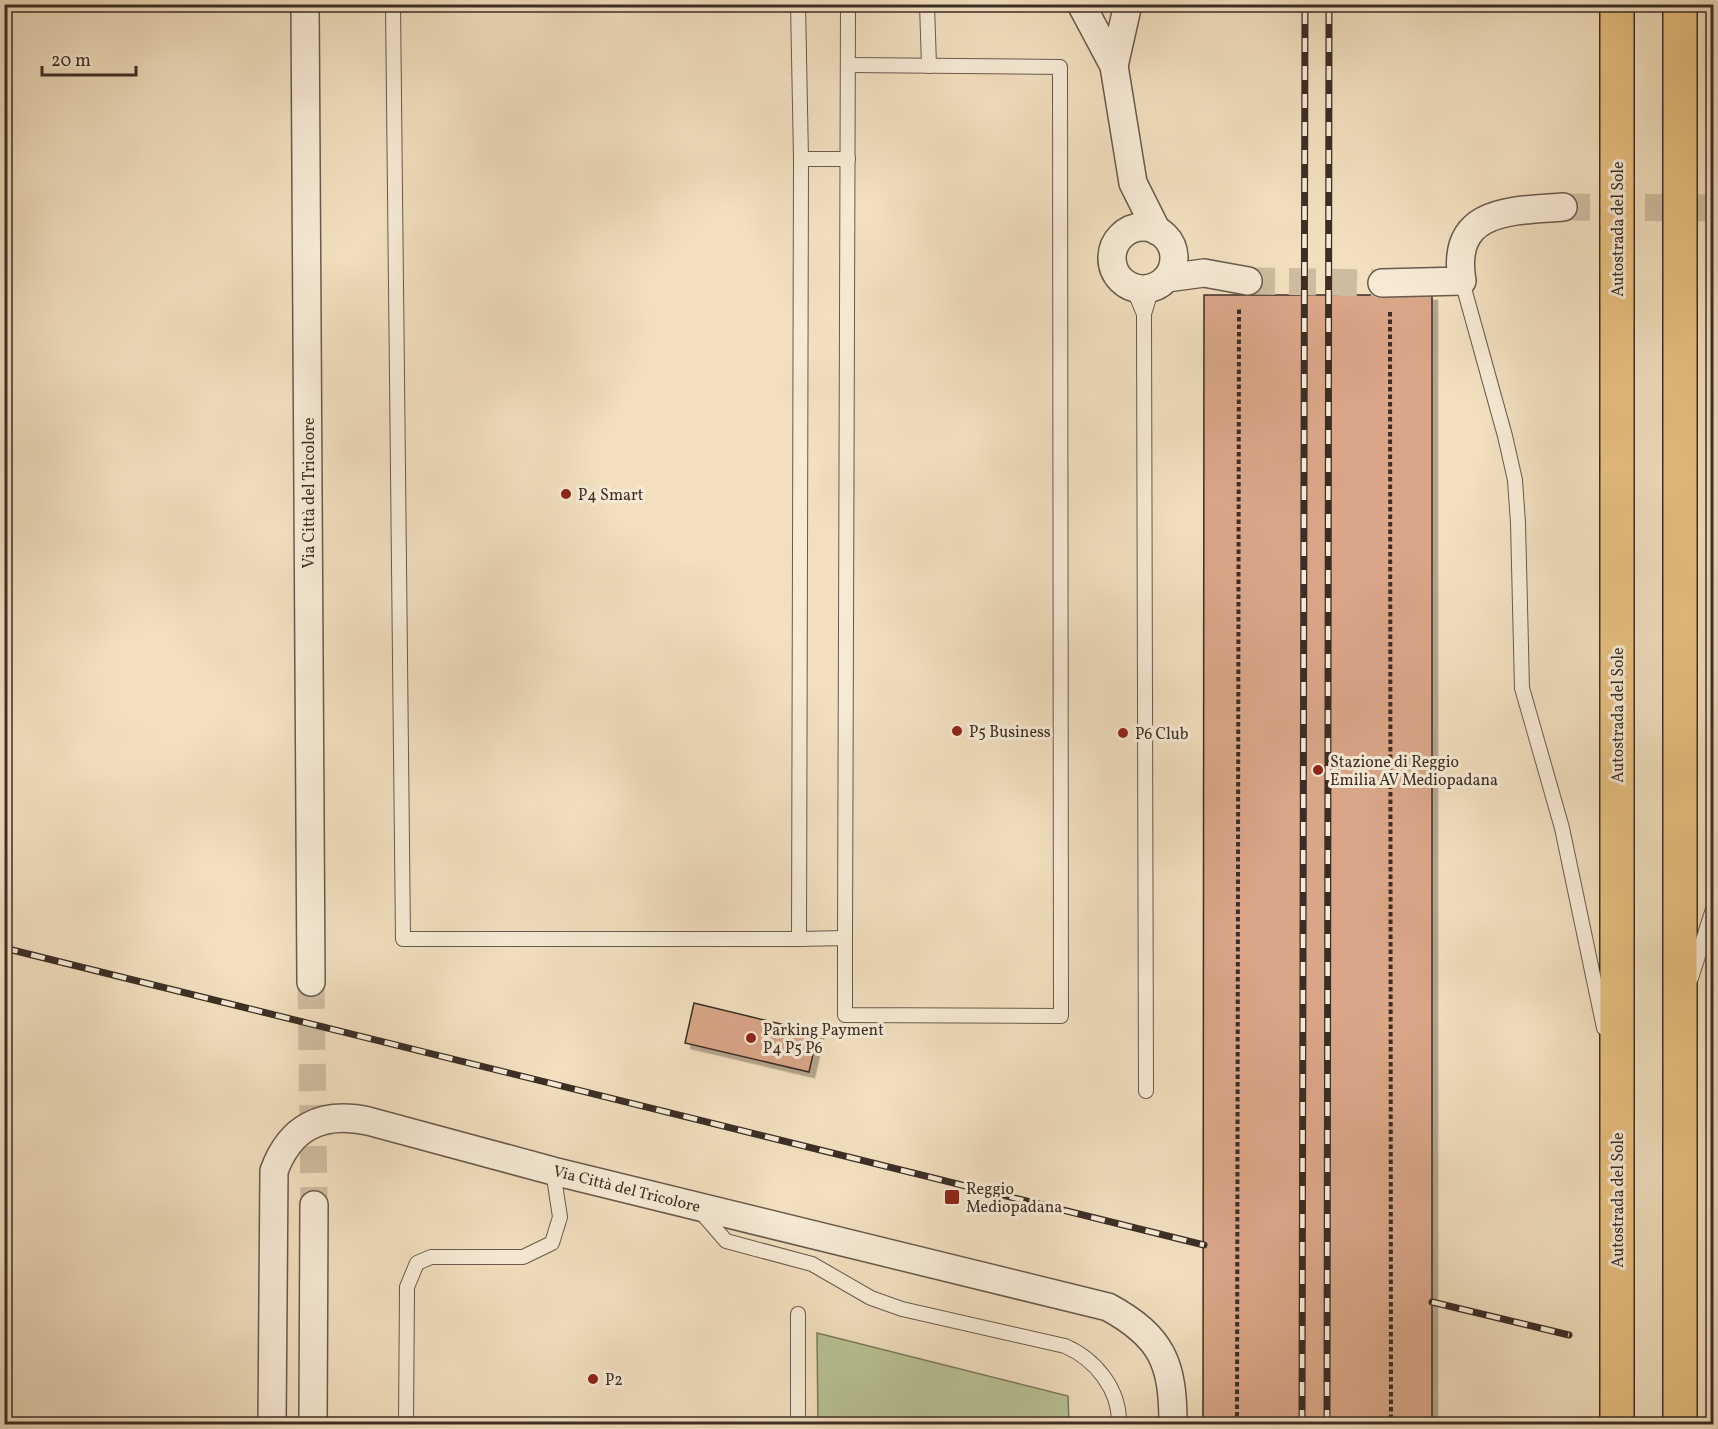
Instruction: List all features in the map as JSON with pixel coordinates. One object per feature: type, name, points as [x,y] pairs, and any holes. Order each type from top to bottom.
[{"type":"highway","name":"Autostrada del Sole","points":[[1617,4],[1617,1425]]},
{"type":"highway","points":[[1680,4],[1680,1425]]},
{"type":"street","name":"Via Città del Tricolore","points":[[305,4],[311,982]]},
{"type":"street","points":[[1081,4],[1114,66],[1133,183],[1157,231]]},
{"type":"street","points":[[1093,4],[1112,4]]},
{"type":"street","points":[[1114,66],[1128,4]]},
{"type":"street","points":[[1123,235],[1133,183]]},
{"type":"street","points":[[1386,295],[1462,281],[1461,250],[1466,238],[1480,222],[1500,212],[1563,207]]},
{"type":"street","points":[[1204,273],[1174,252],[1165,236],[1157,231],[1139,228],[1123,235],[1116,242],[1112,260],[1119,277],[1151,285],[1204,273],[1248,281]]},
{"type":"street","points":[[1151,285],[1174,261],[1174,252]]},
{"type":"street","name":"Via Città del Tricolore","points":[[272,1425],[274,1172],[281,1151],[292,1137],[324,1119],[358,1119],[553,1171],[1108,1307],[1135,1322],[1155,1343],[1167,1364],[1173,1394],[1173,1425]]},
{"type":"street","points":[[313,1425],[314,1205]]},
{"type":"lane","points":[[393,4],[403,939],[845,938]]},
{"type":"lane","points":[[798,4],[801,159],[799,939]]},
{"type":"lane","points":[[848,4],[845,1016],[1060,1016],[1060,67],[848,65]]},
{"type":"lane","points":[[927,4],[928,66]]},
{"type":"lane","points":[[801,159],[848,159]]},
{"type":"lane","points":[[1462,281],[1515,480],[1522,688],[1562,828],[1617,1088]]},
{"type":"lane","points":[[1146,1091],[1144,314],[1151,285]]},
{"type":"lane","points":[[1680,1012],[1713,906]]},
{"type":"lane","points":[[406,1425],[407,1287],[410,1274],[417,1263],[431,1257],[523,1257],[552,1243],[560,1217],[553,1171]]},
{"type":"lane","points":[[695,1205],[726,1241],[812,1264],[881,1302],[902,1309],[1065,1346],[1085,1354],[1101,1372],[1113,1394],[1119,1425]]},
{"type":"lane","points":[[798,1314],[798,1425]]},
{"type":"path","points":[[1386,295],[1391,1425]]},
{"type":"path","points":[[1237,1425],[1239,307]]},
{"type":"green space","points":[[817,1333],[1068,1396],[1069,1424],[818,1424]]},
{"type":"building","name":"Stazione di Reggio Emilia AV Mediopadana","points":[[1204,295],[1432,295],[1432,1424],[1203,1424]]},
{"type":"building","name":"Parking Payment P4 P5 P6","points":[[694,1003],[818,1033],[809,1072],[685,1043]]},
{"type":"tunnel","points":[[1563,207],[1714,208]]},
{"type":"tunnel","points":[[1248,281],[1382,283]]},
{"type":"tunnel","points":[[311,982],[314,1205]]},
{"type":"railway","points":[[1302,1424],[1305,4]]},
{"type":"railway","points":[[1327,1424],[1329,4]]},
{"type":"railway","points":[[4,948],[1204,1245]]},
{"type":"railway","points":[[1432,1302],[1569,1335]]},
{"type":"place","name":"P4 Smart","points":[[566,494]]},
{"type":"place","name":"P5 Business","points":[[957,731]]},
{"type":"place","name":"P6 Club","points":[[1123,733]]},
{"type":"place","name":"Stazione di Reggio Emilia AV Mediopadana","points":[[1318,770]]},
{"type":"place","name":"Parking Payment P4 P5 P6","points":[[751,1038]]},
{"type":"place","name":"Reggio Mediopadana","points":[[952,1197]]},
{"type":"place","name":"P2","points":[[593,1379]]}]
